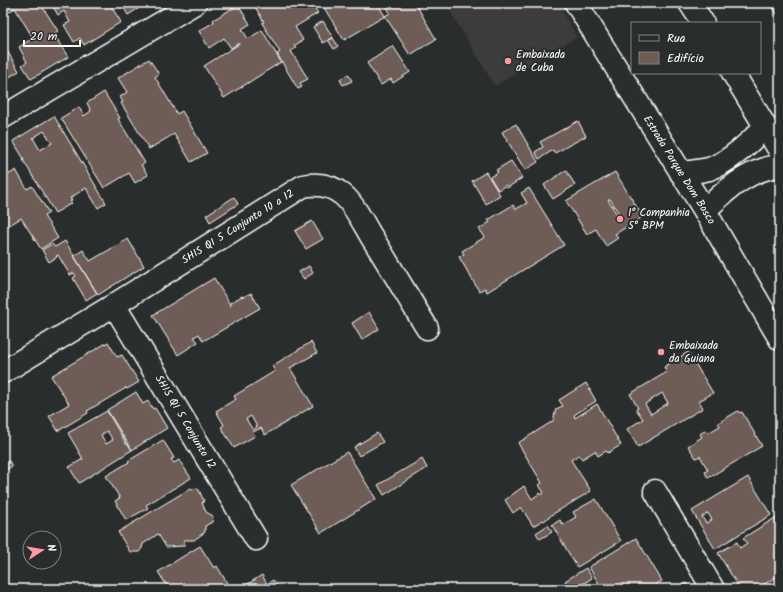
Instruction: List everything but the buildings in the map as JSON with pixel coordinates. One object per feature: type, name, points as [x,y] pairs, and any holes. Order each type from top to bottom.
[{"type":"street","points":[[3,117],[195,3]]},
{"type":"street","name":"Estrada Parque Dom Bosco","points":[[576,3],[705,212],[780,339]]},
{"type":"street","points":[[690,3],[701,22]]},
{"type":"street","points":[[734,74],[780,152]]},
{"type":"street","points":[[681,173],[710,169],[732,157],[765,127]]},
{"type":"street","points":[[705,212],[720,195],[743,179],[765,168],[780,166]]},
{"type":"street","name":"SHIS QI 5 Conjunto 10 a 12","points":[[3,372],[114,305],[303,186],[314,184],[325,185],[345,196],[359,215],[427,328]]},
{"type":"street","name":"SHIS QI 5 Conjunto 12","points":[[114,305],[256,539]]},
{"type":"street","points":[[655,491],[713,589]]},
{"type":"shaded area","name":"Embaixada de Cuba","points":[[445,3],[557,3],[577,37],[495,86]]},
{"type":"place","name":"Embaixada de Cuba","points":[[508,61]]},
{"type":"place","name":"1° Companhia 5° BPM","points":[[620,219]]},
{"type":"place","name":"Embaixada da Guiana","points":[[661,352]]}]
